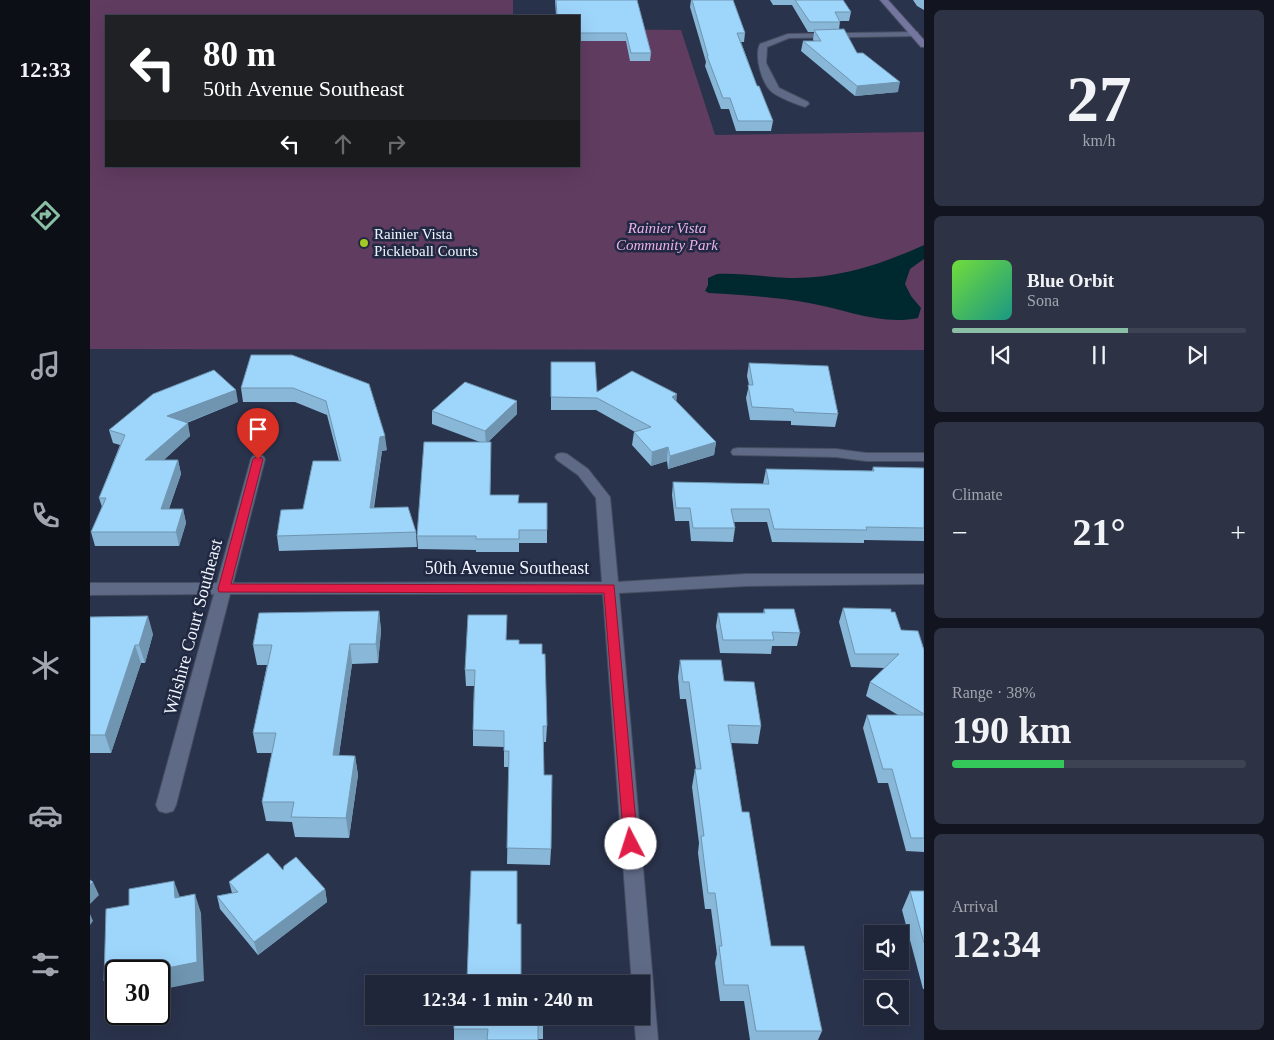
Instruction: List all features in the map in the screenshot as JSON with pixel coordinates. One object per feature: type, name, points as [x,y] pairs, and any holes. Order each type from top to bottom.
[{"type":"main road","points":[[884,0],[924,45]]},
{"type":"street","points":[[805,104],[775,90],[761,59],[760,52],[763,46],[788,36],[915,34]]},
{"type":"street","points":[[738,452],[836,453],[866,458],[924,458]]},
{"type":"street","points":[[562,457],[583,472],[603,497],[647,1040]]},
{"type":"street","name":"Wilshire Court Southeast","points":[[166,805],[258,459]]},
{"type":"street","name":"50th Avenue Southeast","points":[[90,590],[610,588],[746,580],[924,579]]},
{"type":"green space","name":"Rainier Vista Community Park","points":[[90,0],[513,0],[513,15],[105,15],[105,167],[580,167],[580,29],[681,30],[715,135],[924,132],[924,350],[90,349]]},
{"type":"shaded area","points":[[924,245],[924,259],[910,269],[905,284],[911,296],[921,308],[918,318],[890,320],[797,301],[759,296],[709,293],[705,291],[708,285],[708,278],[717,274],[790,278],[825,276],[876,264]]},
{"type":"building","points":[[556,0],[637,0],[651,53],[631,53],[626,33],[580,33],[580,15],[557,15]]},
{"type":"building","points":[[692,0],[733,0],[745,33],[737,33],[757,86],[759,86],[773,121],[738,121],[730,98],[723,98],[707,56]]},
{"type":"building","points":[[795,0],[843,0],[851,12],[835,12],[840,22],[810,22]]},
{"type":"building","points":[[844,29],[857,53],[863,53],[900,82],[857,86],[803,41],[821,41],[814,30]]},
{"type":"building","points":[[251,355],[292,355],[369,384],[385,436],[380,437],[370,508],[408,507],[416,532],[277,536],[281,510],[303,509],[313,461],[341,461],[326,401],[293,388],[241,388]]},
{"type":"building","points":[[551,362],[595,362],[597,392],[632,371],[677,394],[672,397],[716,442],[670,456],[668,447],[652,452],[634,432],[651,427],[597,398],[551,397]]},
{"type":"building","points":[[749,363],[828,366],[838,414],[794,412],[793,409],[752,407],[748,385],[753,385]]},
{"type":"building","points":[[214,370],[236,390],[167,416],[188,423],[145,460],[178,460],[161,509],[183,509],[176,532],[91,532],[106,498],[99,498],[125,435],[109,430],[153,394]]},
{"type":"building","points":[[465,382],[517,401],[485,431],[432,411]]},
{"type":"building","points":[[424,442],[491,442],[490,495],[519,495],[518,503],[547,503],[547,530],[519,530],[519,539],[476,539],[476,536],[417,536]]},
{"type":"building","points":[[873,467],[924,468],[924,528],[866,527],[867,530],[774,529],[769,509],[731,509],[735,528],[693,528],[690,508],[676,508],[673,482],[769,484],[766,469],[874,471]]},
{"type":"building","points":[[843,608],[891,609],[891,612],[895,612],[901,630],[918,631],[924,650],[924,714],[870,682],[899,654],[855,654]]},
{"type":"building","points":[[764,609],[794,609],[800,633],[772,632],[774,640],[723,640],[718,613],[765,613]]},
{"type":"building","points":[[379,611],[376,644],[350,644],[333,755],[355,756],[346,818],[291,817],[294,802],[262,802],[276,733],[253,733],[272,645],[253,645],[259,613]]},
{"type":"building","points":[[468,615],[507,615],[506,640],[519,640],[519,644],[542,644],[542,654],[545,654],[547,726],[543,726],[544,775],[552,775],[551,849],[507,848],[509,751],[504,751],[504,731],[473,730],[475,670],[465,670]]},
{"type":"building","points":[[148,616],[139,645],[135,645],[105,735],[90,735],[90,617]]},
{"type":"building","points":[[680,660],[721,660],[724,681],[754,682],[761,726],[728,725],[742,812],[749,812],[771,946],[804,946],[822,1031],[756,1031],[748,985],[724,985],[719,946],[722,946],[715,893],[708,893],[701,836],[704,836],[695,769],[701,769],[689,682],[683,682]]},
{"type":"building","points":[[867,715],[924,715],[924,838],[911,838],[892,769],[883,769]]},
{"type":"building","points":[[268,853],[283,870],[284,866],[296,857],[325,889],[254,942],[217,896],[238,892],[229,882]]},
{"type":"building","points":[[471,871],[517,871],[517,924],[521,924],[521,975],[467,975]]},
{"type":"building","points":[[174,881],[175,898],[195,894],[197,962],[170,967],[170,960],[105,960],[104,981],[106,909],[129,905],[129,889]]},
{"type":"building","points":[[910,891],[924,891],[924,943]]},
{"type":"building","points":[[454,1025],[538,1025],[538,1040],[487,1040],[488,1029],[454,1029]]},
{"type":"place","name":"Rainier Vista Pickleball Courts","points":[[364,243]]},
{"type":"route","points":[[258,459],[224,589],[610,588],[631,844]]}]
